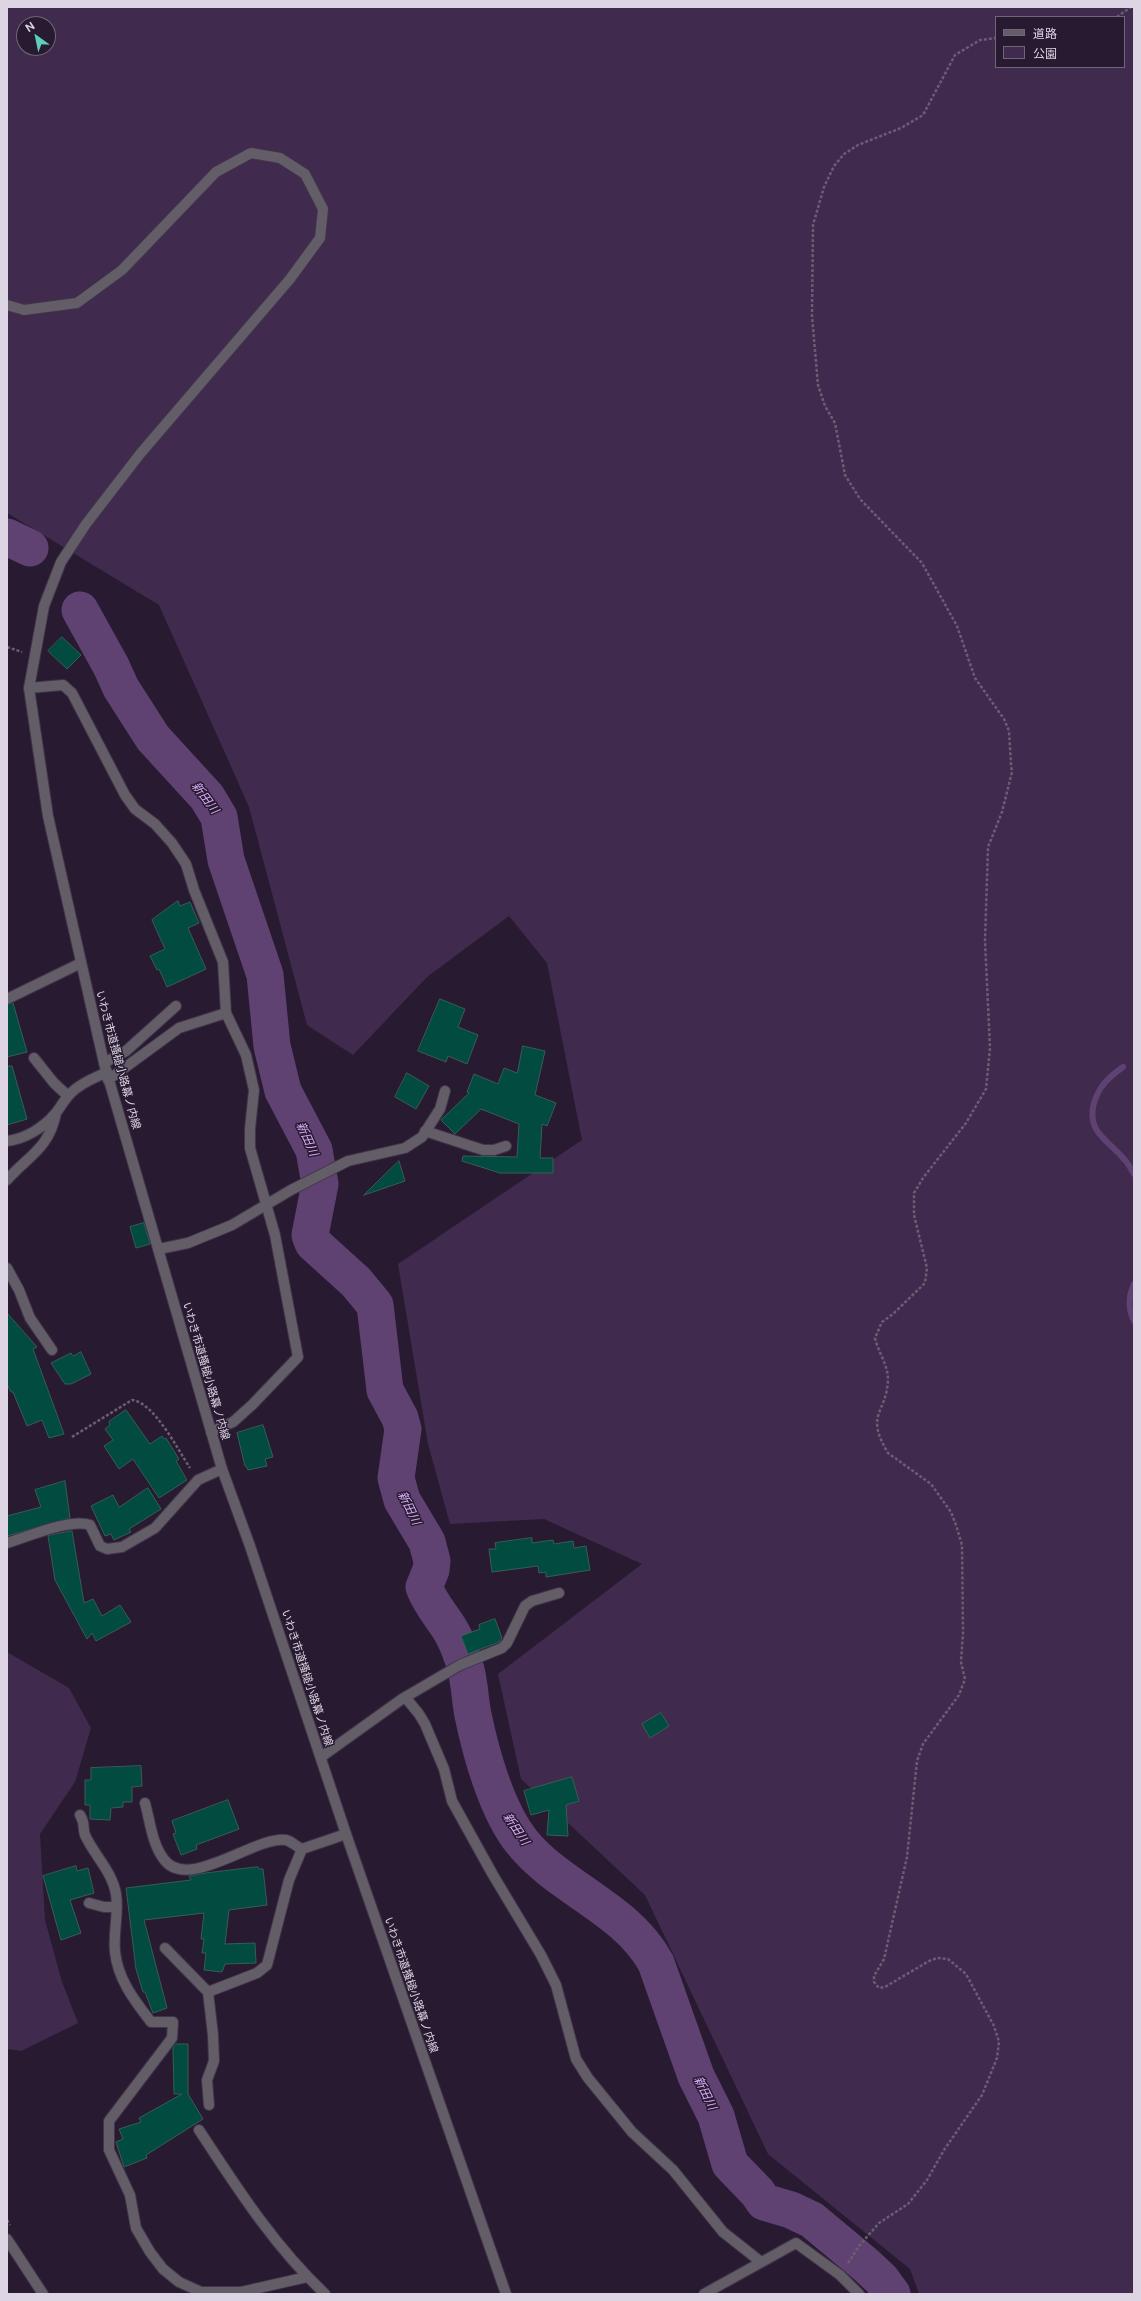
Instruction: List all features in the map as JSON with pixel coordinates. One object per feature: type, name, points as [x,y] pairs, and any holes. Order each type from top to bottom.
[{"type":"street","name":"いわき市道搔槌小路幕ノ内線","points":[[7,305],[24,310],[77,303],[122,270],[216,172],[251,153],[280,158],[305,174],[323,209],[320,238],[290,279],[140,454],[86,524],[61,562],[44,606],[29,688],[48,816],[106,1072],[159,1249],[211,1432],[222,1469],[250,1546],[346,1834],[506,2294]]},
{"type":"street","points":[[29,688],[63,685],[72,693],[125,795],[135,809],[155,824],[172,843],[186,864],[194,890],[223,962],[226,1013],[246,1055],[254,1090],[250,1129],[250,1148],[275,1235],[298,1357],[233,1422],[211,1432]]},
{"type":"street","points":[[7,999],[81,963]]},
{"type":"street","points":[[106,1072],[126,1051],[176,1006]]},
{"type":"street","points":[[7,1141],[15,1140],[34,1132],[56,1114],[68,1096],[81,1084],[106,1072],[179,1028],[226,1013]]},
{"type":"street","points":[[34,1058],[54,1083],[68,1096]]},
{"type":"street","points":[[159,1249],[188,1243],[232,1225],[312,1178],[348,1161],[405,1148],[422,1137],[440,1109],[445,1091]]},
{"type":"street","points":[[7,1180],[40,1148],[53,1126],[56,1114]]},
{"type":"street","points":[[425,1132],[483,1150],[494,1150],[506,1146]]},
{"type":"street","points":[[7,1268],[19,1290],[30,1318],[52,1350]]},
{"type":"street","points":[[7,1542],[71,1524],[83,1523],[90,1525],[100,1546],[107,1549],[122,1547],[155,1528],[198,1480],[222,1469]]},
{"type":"street","points":[[320,1757],[405,1698],[460,1666],[502,1648],[507,1643],[520,1614],[528,1604],[559,1593]]},
{"type":"street","points":[[405,1698],[419,1714],[428,1731],[444,1769],[452,1801],[492,1875],[541,1955],[556,1985],[576,2058],[588,2078],[632,2132],[673,2170],[723,2232],[760,2262]]},
{"type":"street","points":[[145,1803],[156,1844],[162,1858],[168,1865],[174,1868],[188,1870],[196,1869],[269,1843],[285,1840],[302,1849],[346,1834]]},
{"type":"street","points":[[80,1815],[85,1823],[84,1833],[112,1881],[116,1896],[115,1952],[119,1971],[130,1994],[151,2022],[173,2022],[172,2038],[109,2121],[109,2150],[130,2195],[136,2228],[150,2252],[163,2269],[179,2282],[201,2292],[241,2292],[307,2277]]},
{"type":"street","points":[[208,1992],[257,1973],[267,1965],[289,1880],[302,1849]]},
{"type":"street","points":[[89,1903],[104,1907],[116,1907]]},
{"type":"street","points":[[165,1948],[204,1986],[208,1992],[213,2035],[214,2061],[207,2080],[209,2105]]},
{"type":"street","points":[[199,2130],[250,2209],[307,2277],[325,2294]]},
{"type":"street","points":[[7,2239],[43,2294]]},
{"type":"street","points":[[704,2294],[796,2243],[840,2276],[859,2294]]},
{"type":"path","points":[[1118,16],[1131,7]]},
{"type":"path","points":[[849,2261],[859,2246],[879,2223],[908,2204],[927,2180],[944,2150],[982,2095],[998,2053],[999,2042],[994,2026],[966,1974],[948,1959],[938,1958],[929,1961],[885,1987],[879,1988],[874,1982],[874,1976],[884,1959],[907,1857],[917,1761],[923,1744],[959,1695],[965,1679],[961,1662],[963,1633],[962,1544],[951,1512],[932,1484],[888,1453],[884,1445],[877,1426],[877,1416],[887,1393],[887,1369],[875,1338],[882,1322],[893,1314],[924,1283],[927,1268],[914,1215],[914,1193],[923,1178],[966,1123],[986,1089],[990,1048],[985,933],[988,848],[1002,812],[1012,772],[1010,743],[1006,725],[996,706],[980,688],[956,626],[922,563],[860,499],[845,475],[835,423],[825,406],[818,385],[812,316],[813,225],[824,187],[834,166],[844,154],[858,145],[901,128],[923,115],[955,55],[980,40],[995,38]]},
{"type":"path","points":[[72,1437],[132,1400],[140,1400],[150,1408],[198,1480]]},
{"type":"green space","points":[[7,7],[1134,7],[1134,2294],[919,2294],[910,2269],[768,2154],[645,1895],[521,1779],[498,1674],[642,1564],[544,1519],[450,1524],[428,1444],[398,1264],[582,1140],[547,963],[509,916],[427,977],[353,1055],[307,1025],[249,807],[159,605],[7,513]]},
{"type":"green space","points":[[7,1652],[69,1688],[91,1728],[75,1782],[40,1834],[45,1920],[62,1982],[78,2023],[21,2051],[7,2049]]},
{"type":"building","points":[[62,637],[81,655],[67,669],[48,651]]},
{"type":"building","points":[[178,901],[180,906],[190,902],[199,923],[188,928],[206,969],[167,987],[159,969],[157,970],[150,956],[165,949],[152,920]]},
{"type":"building","points":[[440,999],[465,1009],[458,1027],[478,1035],[467,1064],[448,1056],[446,1062],[418,1051]]},
{"type":"building","points":[[13,1003],[27,1052],[7,1057],[7,1005]]},
{"type":"building","points":[[523,1046],[545,1051],[535,1095],[556,1103],[547,1126],[542,1124],[540,1158],[553,1158],[553,1173],[500,1173],[462,1161],[463,1156],[517,1157],[519,1124],[481,1109],[455,1134],[441,1120],[469,1093],[467,1092],[474,1074],[498,1084],[504,1068],[517,1073]]},
{"type":"building","points":[[7,1066],[12,1066],[27,1119],[7,1125]]},
{"type":"building","points":[[407,1073],[429,1086],[416,1109],[395,1097]]},
{"type":"building","points":[[399,1161],[405,1181],[364,1195]]},
{"type":"building","points":[[144,1223],[150,1244],[136,1248],[130,1227]]},
{"type":"building","points":[[7,1313],[37,1347],[33,1349],[64,1434],[49,1438],[42,1420],[27,1426],[13,1392],[11,1392],[7,1384]]},
{"type":"building","points":[[81,1352],[91,1374],[71,1384],[65,1384],[51,1363],[71,1353],[73,1356]]},
{"type":"building","points":[[126,1410],[150,1444],[162,1436],[164,1439],[166,1438],[179,1459],[176,1461],[187,1480],[159,1498],[133,1459],[119,1469],[104,1446],[113,1440],[105,1429],[110,1425],[109,1422]]},
{"type":"building","points":[[263,1425],[273,1457],[265,1459],[267,1466],[248,1470],[245,1466],[237,1433]]},
{"type":"building","points":[[65,1481],[70,1518],[7,1536],[7,1516],[41,1507],[35,1490]]},
{"type":"building","points":[[148,1488],[161,1509],[129,1529],[131,1532],[114,1540],[111,1534],[105,1536],[91,1506],[113,1495],[119,1507]]},
{"type":"building","points":[[72,1531],[84,1603],[93,1599],[102,1616],[120,1605],[131,1622],[96,1641],[92,1633],[87,1639],[55,1580],[48,1536]]},
{"type":"building","points":[[532,1538],[532,1543],[553,1540],[554,1544],[573,1541],[574,1548],[586,1546],[590,1570],[546,1577],[546,1572],[539,1573],[538,1566],[492,1572],[489,1549],[496,1549],[495,1543]]},
{"type":"building","points":[[495,1619],[502,1638],[499,1642],[468,1654],[461,1636],[480,1629],[479,1625]]},
{"type":"building","points":[[661,1713],[669,1726],[650,1738],[642,1724]]},
{"type":"building","points":[[141,1766],[142,1786],[132,1787],[132,1802],[123,1802],[123,1807],[111,1808],[110,1820],[90,1819],[90,1805],[85,1805],[85,1780],[91,1780],[91,1768]]},
{"type":"building","points":[[572,1777],[579,1801],[566,1805],[568,1836],[547,1835],[549,1810],[531,1815],[524,1791]]},
{"type":"building","points":[[228,1800],[239,1829],[196,1845],[197,1849],[181,1855],[173,1834],[176,1833],[172,1821]]},
{"type":"building","points":[[76,1866],[77,1871],[88,1868],[94,1893],[70,1900],[81,1933],[61,1940],[43,1876]]},
{"type":"building","points":[[258,1867],[259,1869],[263,1869],[267,1905],[229,1910],[225,1944],[255,1943],[256,1963],[225,1964],[222,1972],[204,1970],[206,1953],[202,1953],[204,1939],[201,1939],[204,1913],[144,1920],[167,2008],[153,2013],[145,1992],[143,1992],[136,1969],[126,1888],[191,1880],[189,1876]]},
{"type":"building","points":[[176,2044],[188,2044],[188,2094],[203,2119],[146,2155],[147,2158],[124,2167],[116,2142],[123,2139],[119,2129],[141,2122],[139,2118],[182,2094],[174,2094],[173,2047]]},
{"type":"waterway","name":"新田川","points":[[7,537],[30,548]]},
{"type":"waterway","name":"新田川","points":[[80,610],[111,666],[121,688],[153,738],[207,797],[219,817],[226,860],[265,975],[272,1046],[283,1091],[314,1150],[320,1184],[310,1235],[313,1243],[356,1282],[375,1305],[385,1390],[400,1418],[403,1429],[396,1478],[402,1500],[427,1542],[432,1561],[431,1570],[424,1587],[432,1603],[452,1632],[465,1665],[476,1730],[485,1764],[505,1815],[522,1842],[537,1858],[628,1928],[643,1944],[656,1963],[696,2076],[716,2116],[730,2164],[757,2192],[764,2202],[791,2210],[812,2220],[866,2265],[881,2279],[892,2294]]},
{"type":"waterway","points":[[1123,1067],[1113,1074],[1102,1087],[1096,1097],[1092,1113],[1093,1121],[1100,1135],[1118,1152],[1134,1174]]},
{"type":"waterway","points":[[1134,1284],[1130,1303],[1134,1321]]}]
